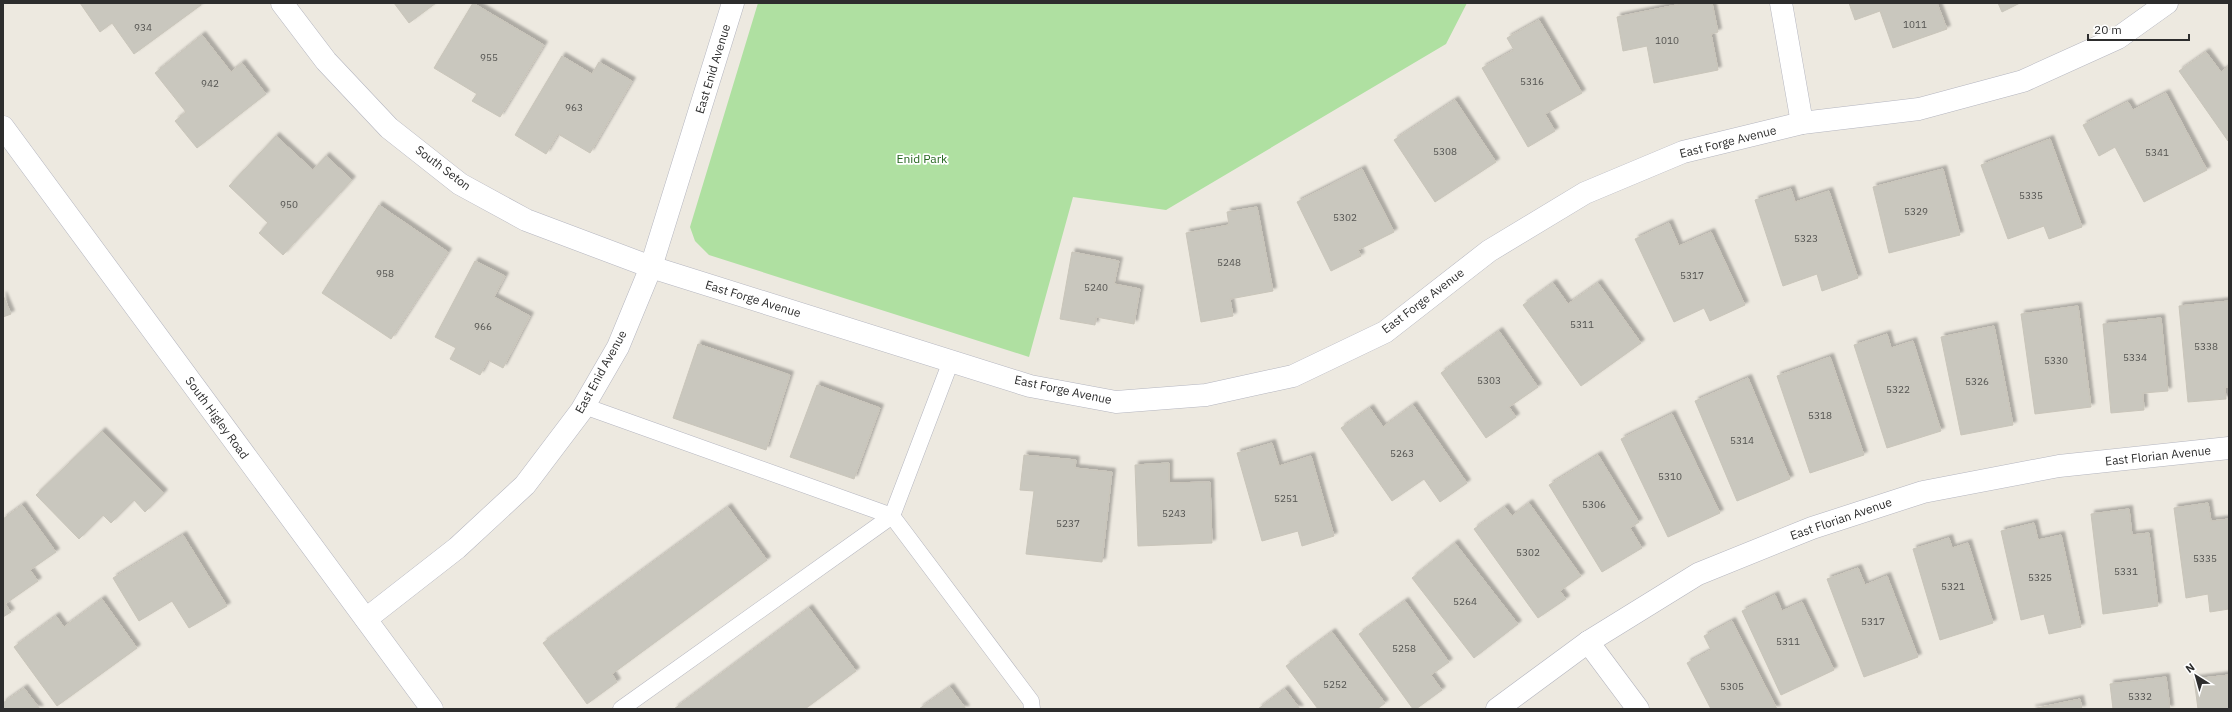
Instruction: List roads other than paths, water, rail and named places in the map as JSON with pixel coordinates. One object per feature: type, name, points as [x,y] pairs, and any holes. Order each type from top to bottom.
[{"type":"street","name":"South Seton","points":[[282,3],[326,61],[390,128],[460,184],[526,220],[651,267]]},
{"type":"street","name":"East Enid Avenue","points":[[366,619],[457,548],[525,485],[584,406],[618,347],[651,267],[733,3]]},
{"type":"street","points":[[1781,3],[1802,123]]},
{"type":"street","name":"East Forge Avenue","points":[[651,267],[1030,386],[1116,402],[1206,395],[1293,376],[1385,332],[1489,251],[1585,193],[1683,152],[1802,123],[1919,109],[2023,81],[2118,38],[2167,3]]},
{"type":"street","name":"South Higley Road","points":[[3,127],[432,709]]},
{"type":"street","name":"East Florian Avenue","points":[[1497,709],[1588,642],[1698,574],[1812,528],[1923,492],[2059,466],[2229,448]]},
{"type":"street","points":[[1588,642],[1638,709]]},
{"type":"lane","points":[[621,709],[892,516],[951,361]]},
{"type":"lane","points":[[584,406],[892,516],[1031,701],[1032,709]]},
{"type":"park label","name":"Enid Park","points":[[922,159]]}]
